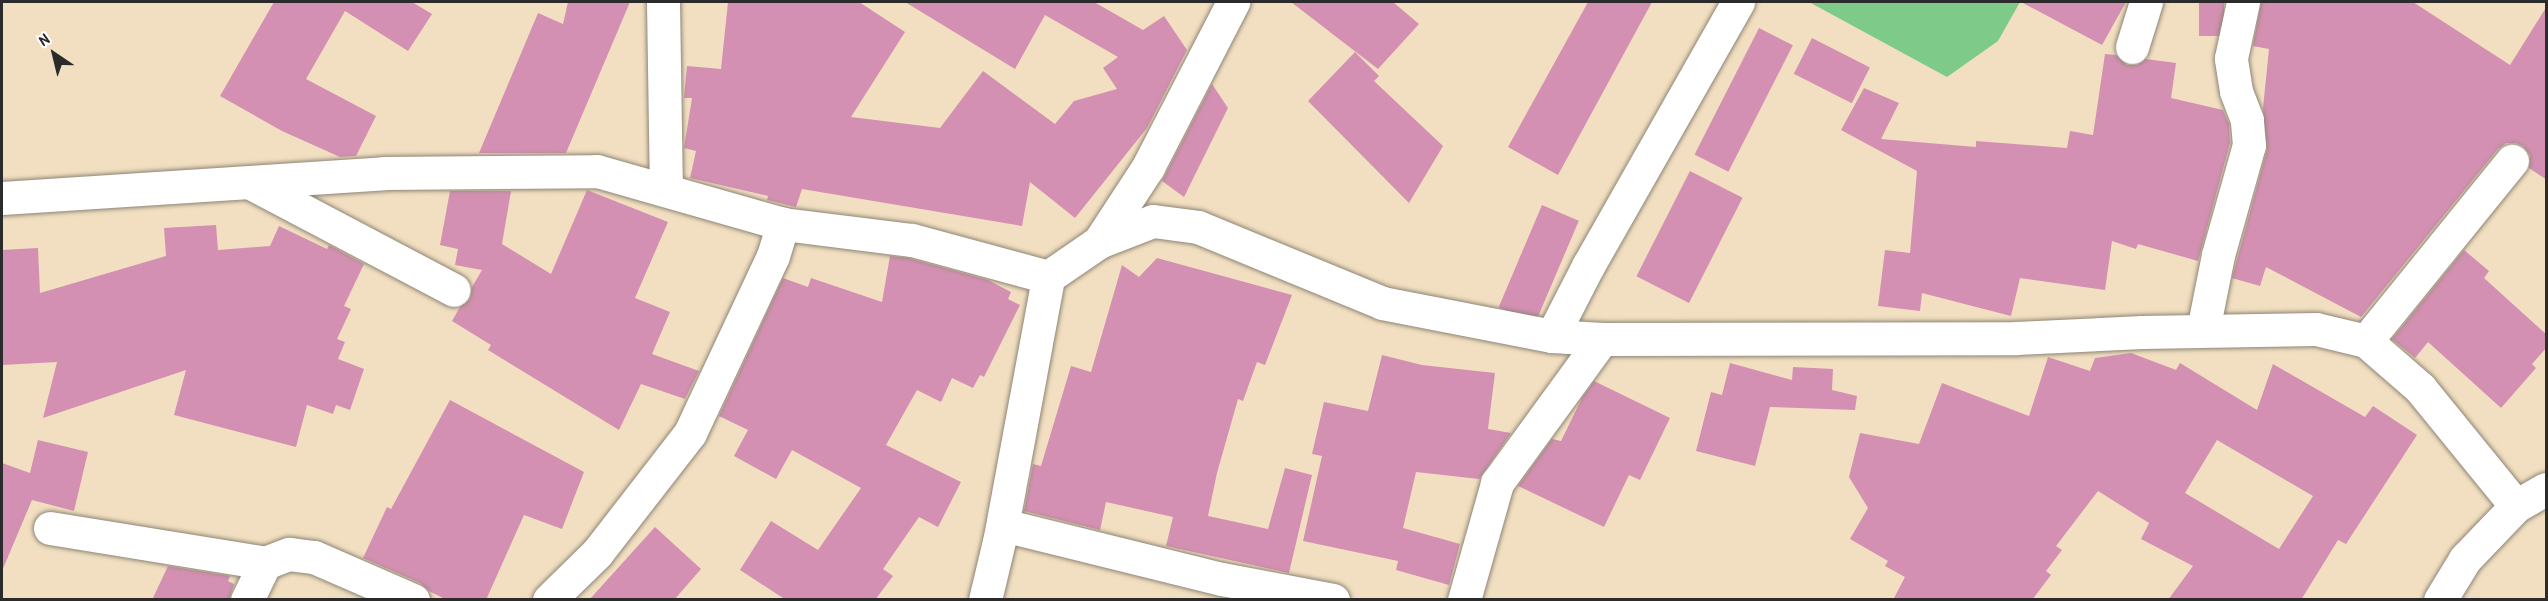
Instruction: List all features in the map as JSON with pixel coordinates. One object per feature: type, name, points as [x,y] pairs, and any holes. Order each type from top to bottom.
[{"type":"street","points":[[663,2],[666,190]]},
{"type":"street","points":[[1100,242],[1148,167],[1233,2]]},
{"type":"street","points":[[1552,336],[1588,266],[1738,2]]},
{"type":"street","points":[[2132,46],[2146,2]]},
{"type":"street","points":[[2203,330],[2218,255],[2249,145],[2247,120],[2236,90],[2231,58],[2243,2]]},
{"type":"street","points":[[2366,341],[2512,161]]},
{"type":"street","points":[[2,198],[384,173],[597,171],[783,224],[912,240],[1048,277]]},
{"type":"street","points":[[251,183],[454,290]]},
{"type":"street","points":[[985,600],[1003,525],[1048,277],[1100,242],[1153,221],[1198,226],[1382,303],[1552,336],[1602,339],[2016,338],[2203,330],[2316,329],[2366,341],[2420,388],[2516,506]]},
{"type":"street","points":[[549,600],[597,553],[690,433],[773,256],[783,224]]},
{"type":"street","points":[[1464,600],[1497,483],[1602,339]]},
{"type":"street","points":[[2440,600],[2465,559],[2516,506],[2547,489]]},
{"type":"street","points":[[1003,525],[1222,579],[1333,600]]},
{"type":"street","points":[[50,528],[265,563],[289,554],[314,557],[413,600]]},
{"type":"street","points":[[247,600],[265,563]]},
{"type":"green space","points":[[1809,2],[2020,2],[1998,41],[1947,77]]},
{"type":"building","points":[[274,2],[412,2],[432,14],[408,51],[345,11],[306,79],[376,116],[356,156],[340,157],[282,131],[220,96]]},
{"type":"building","points":[[568,2],[630,2],[566,153],[479,153],[538,13],[563,24]]},
{"type":"building","points":[[728,2],[859,2],[905,32],[851,117],[940,128],[983,71],[1055,124],[1074,101],[1117,89],[1103,68],[1118,57],[1045,15],[1015,69],[905,2],[1094,2],[1143,30],[1164,16],[1187,50],[1147,128],[1075,218],[1030,182],[1022,226],[802,189],[796,207],[767,200],[768,196],[690,178],[696,151],[684,148],[692,98],[684,98],[687,66],[721,69]]},
{"type":"building","points":[[1291,2],[1393,2],[1419,24],[1378,69]]},
{"type":"building","points":[[1588,2],[1652,2],[1558,175],[1508,147]]},
{"type":"building","points":[[2021,2],[2126,2],[2102,45]]},
{"type":"building","points":[[2199,2],[2224,2],[2224,36],[2199,36]]},
{"type":"building","points":[[2261,2],[2413,2],[2510,65],[2547,6],[2547,180],[2529,168],[2530,155],[2523,146],[2506,143],[2498,149],[2361,317],[2266,267],[2260,286],[2232,278],[2267,150],[2263,108],[2269,49],[2253,46]]},
{"type":"building","points":[[1759,28],[1793,45],[1728,172],[1695,155]]},
{"type":"building","points":[[1812,38],[1870,68],[1852,103],[1794,74]]},
{"type":"building","points":[[1355,52],[1379,76],[1374,81],[1443,146],[1409,203],[1308,101]]},
{"type":"building","points":[[2105,54],[2116,55],[2127,65],[2137,65],[2146,59],[2176,63],[2171,98],[2223,110],[2229,124],[2230,143],[2198,261],[2138,244],[2136,249],[2112,241],[2105,290],[2020,278],[2011,316],[1922,293],[1920,311],[1878,306],[1885,250],[1910,253],[1917,171],[1841,130],[1864,88],[1899,103],[1881,139],[1976,147],[1976,141],[2067,148],[2070,131],[2093,135]]},
{"type":"building","points":[[1212,84],[1228,108],[1184,197],[1162,181]]},
{"type":"building","points":[[1690,171],[1743,198],[1689,303],[1636,276]]},
{"type":"building","points":[[587,190],[668,222],[635,298],[670,312],[652,354],[699,371],[685,399],[641,384],[619,430],[488,350],[491,345],[452,321],[460,307],[470,299],[472,287],[482,270],[455,265],[458,249],[440,245],[450,191],[511,191],[502,244],[551,274]]},
{"type":"building","points":[[1542,205],[1579,221],[1535,323],[1499,307]]},
{"type":"building","points":[[216,225],[218,250],[270,246],[279,226],[327,249],[329,245],[364,264],[344,306],[351,309],[337,339],[345,342],[338,359],[364,369],[350,410],[336,405],[333,414],[307,405],[296,447],[174,415],[186,370],[43,418],[57,362],[2,365],[2,250],[38,248],[40,293],[166,256],[164,228]]},
{"type":"building","points":[[2464,250],[2489,271],[2484,278],[2547,335],[2547,347],[2532,364],[2536,368],[2501,408],[2428,342],[2415,358],[2392,339]]},
{"type":"building","points":[[890,256],[908,258],[988,280],[1011,292],[1008,299],[1020,305],[984,377],[980,375],[973,388],[952,378],[941,402],[917,390],[886,445],[961,482],[938,527],[919,517],[883,569],[893,576],[875,600],[786,600],[740,570],[771,521],[818,550],[861,488],[792,450],[776,479],[734,456],[748,430],[719,416],[783,278],[808,287],[811,278],[882,302]]},
{"type":"building","points":[[1157,258],[1292,295],[1265,365],[1257,362],[1243,401],[1238,399],[1217,473],[1208,516],[1268,529],[1285,468],[1312,475],[1289,573],[1166,546],[1173,517],[1106,502],[1100,530],[1024,511],[1033,464],[1041,466],[1071,366],[1091,372],[1122,265],[1139,277]]},
{"type":"building","points":[[2131,353],[2176,370],[2180,363],[2257,410],[2273,364],[2365,417],[2373,406],[2417,435],[2346,544],[2338,540],[2301,600],[2168,600],[2193,566],[2141,539],[2149,523],[2098,491],[2056,546],[2062,550],[2046,571],[2051,575],[2032,600],[1893,600],[1905,577],[1885,566],[1888,561],[1850,539],[1868,508],[1849,477],[1860,433],[1919,444],[1942,383],[2029,416],[2048,357],[2090,371],[2095,358]],"holes":[[[2217,440],[2313,496],[2279,549],[2185,493]]]},
{"type":"building","points":[[1382,355],[1422,365],[1495,373],[1488,429],[1511,433],[1479,479],[1416,472],[1403,528],[1460,544],[1449,585],[1396,570],[1398,561],[1303,541],[1322,456],[1312,454],[1324,402],[1368,411]]},
{"type":"building","points":[[1730,363],[1792,380],[1793,367],[1833,369],[1832,390],[1857,396],[1855,410],[1770,407],[1755,466],[1696,451],[1711,392],[1722,395]]},
{"type":"building","points":[[1594,381],[1670,418],[1640,480],[1629,475],[1604,527],[1518,486],[1552,439],[1561,441],[1582,398]]},
{"type":"building","points":[[450,400],[584,472],[562,529],[524,515],[486,600],[447,600],[429,591],[420,583],[363,558],[387,507],[391,509]]},
{"type":"building","points":[[38,440],[88,452],[74,511],[32,500],[2,571],[2,463],[30,473]]},
{"type":"building","points":[[655,527],[701,569],[674,600],[589,600]]},
{"type":"building","points":[[168,566],[230,576],[228,581],[234,584],[229,600],[152,600]]}]
